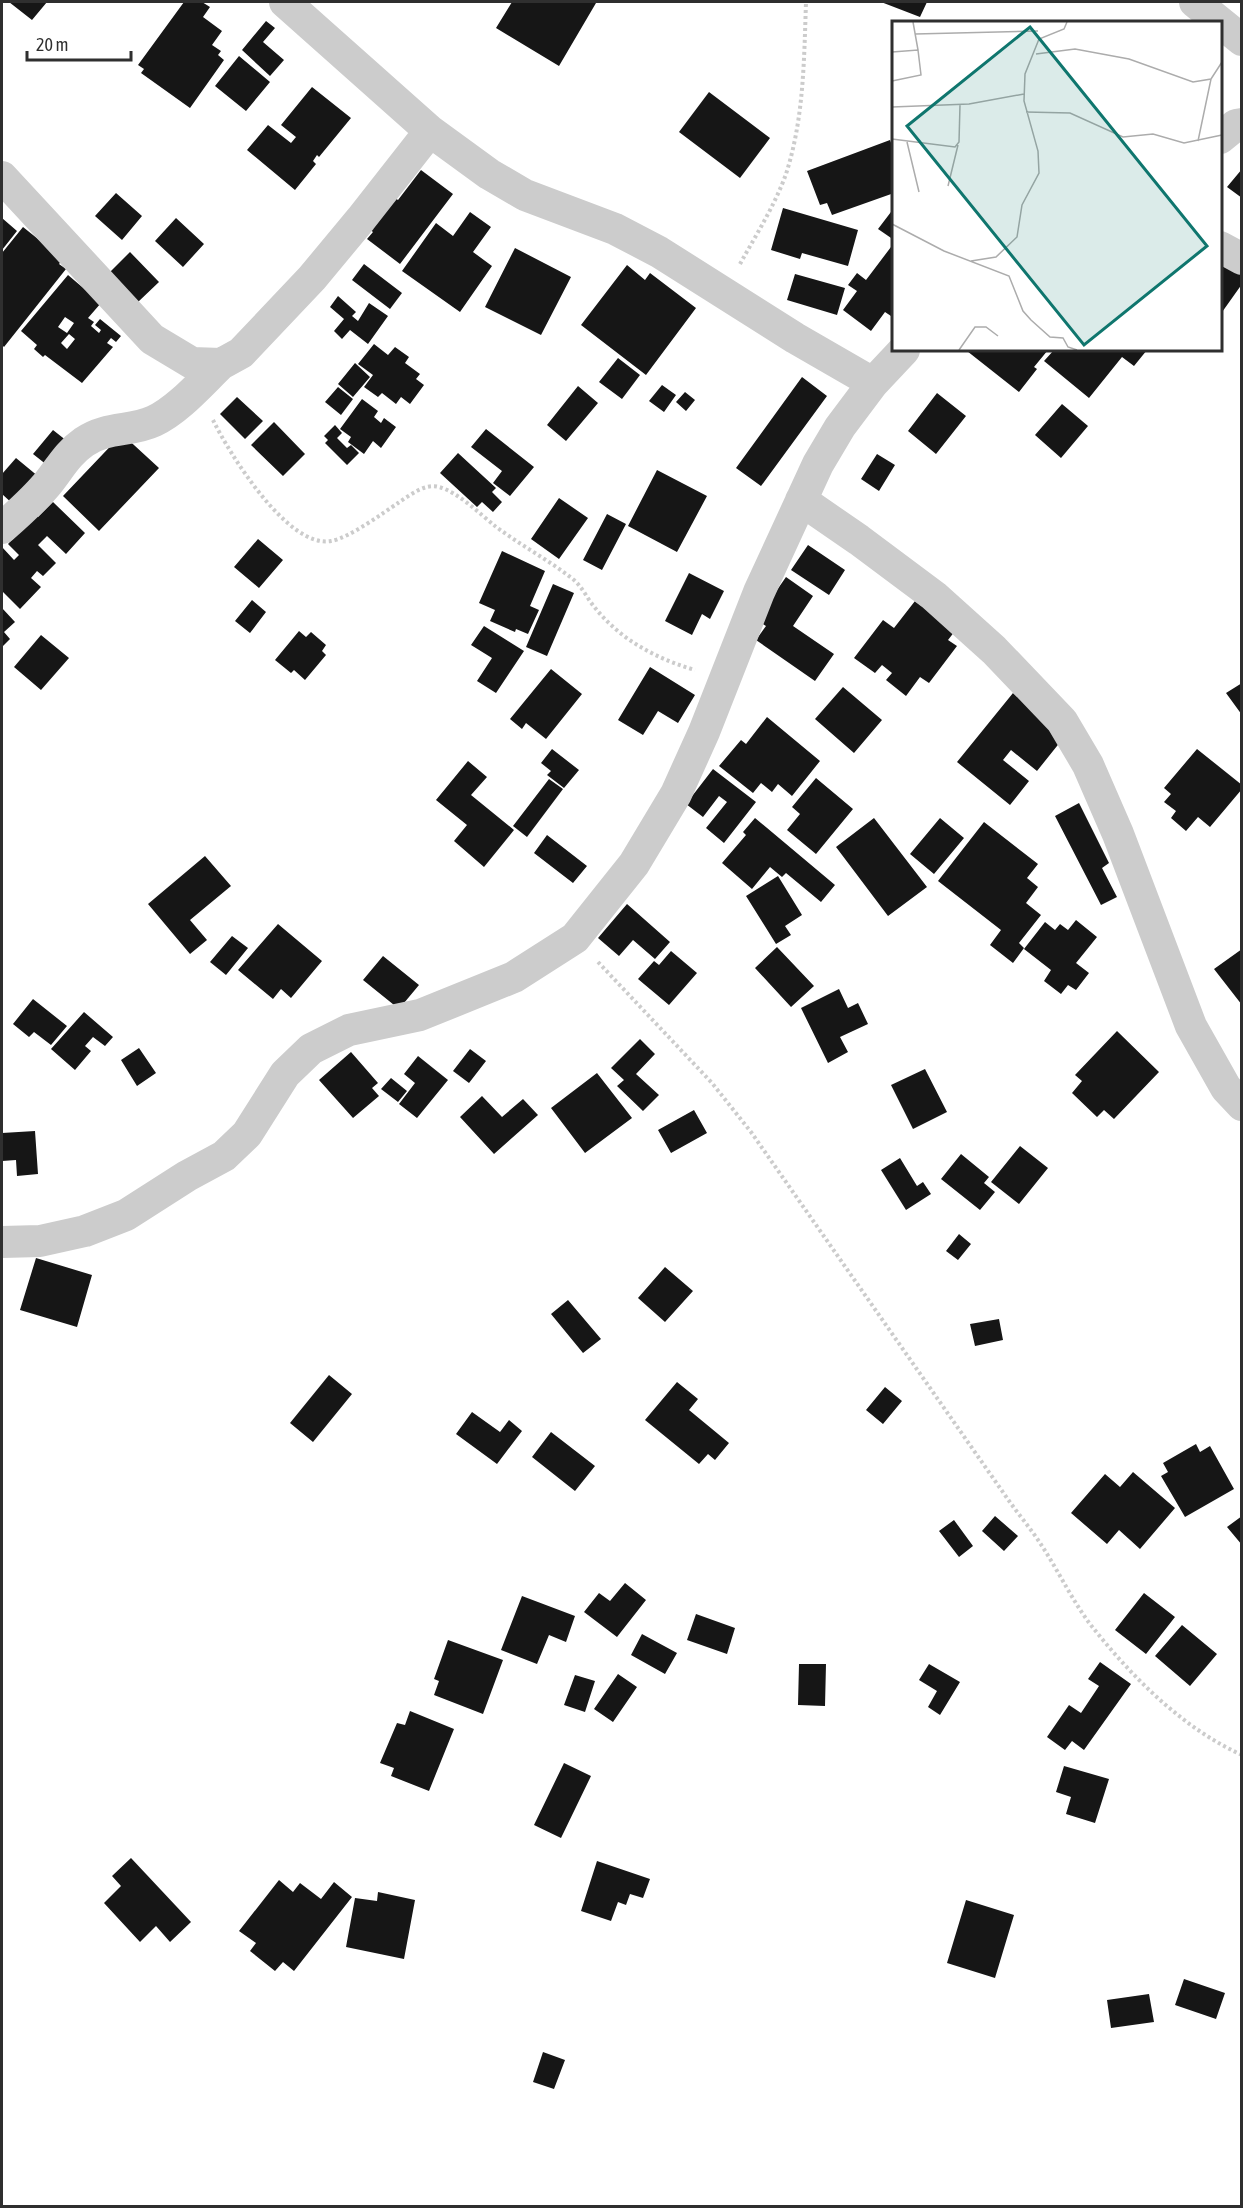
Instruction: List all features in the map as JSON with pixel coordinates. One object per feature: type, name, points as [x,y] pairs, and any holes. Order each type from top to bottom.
[{"type":"street","points":[[285,2],[430,131],[489,174],[525,195],[615,229],[659,252],[724,294],[873,383]]},
{"type":"street","points":[[1195,2],[1218,21]]},
{"type":"street","points":[[1222,24],[1242,40]]},
{"type":"street","points":[[2,528],[32,502],[62,461],[84,442],[107,430],[156,420],[221,364],[241,353],[312,278],[430,131]]},
{"type":"street","points":[[2,177],[152,339],[192,363],[221,364]]},
{"type":"street","points":[[1222,248],[1242,259]]},
{"type":"street","points":[[2,1242],[40,1241],[85,1232],[126,1215],[187,1176],[224,1156],[247,1134],[285,1074],[311,1049],[349,1030],[420,1015],[514,977],[575,938],[634,864],[676,794],[704,732],[759,592],[801,500],[840,427],[873,383],[903,351]]},
{"type":"street","points":[[801,500],[934,596],[994,650],[1062,721],[1088,765],[1118,834],[1191,1026],[1226,1088],[1242,1105]]},
{"type":"path","points":[[724,294],[764,221],[785,175],[798,128],[806,2]]},
{"type":"path","points":[[198,386],[224,443],[273,508],[295,531],[314,540],[331,541],[371,520],[410,494],[427,487],[438,486],[452,492],[506,534],[576,582],[594,607],[626,638],[663,660],[725,679]]},
{"type":"path","points":[[575,938],[712,1083],[751,1132],[1006,1498],[1041,1544],[1089,1623],[1133,1672],[1176,1714],[1206,1737],[1242,1755]]},
{"type":"building","points":[[9,2],[47,2],[32,20]]},
{"type":"building","points":[[184,2],[202,2],[210,7],[203,17],[222,31],[212,45],[221,51],[218,55],[224,60],[190,108],[141,73],[144,69],[138,65]]},
{"type":"building","points":[[512,2],[596,3],[559,66],[496,28]]},
{"type":"building","points":[[881,2],[927,2],[920,17]]},
{"type":"building","points":[[266,21],[275,28],[263,42],[284,60],[270,76],[242,50]]},
{"type":"building","points":[[239,56],[270,82],[246,111],[215,86]]},
{"type":"building","points":[[312,87],[351,118],[319,157],[317,155],[313,161],[316,164],[295,190],[247,150],[268,125],[291,143],[296,137],[281,125]]},
{"type":"building","points":[[709,92],[770,138],[740,178],[679,132]]},
{"type":"building","points":[[890,140],[892,146],[892,194],[832,215],[827,203],[820,205],[807,171]]},
{"type":"building","points":[[1242,169],[1242,198],[1227,187]]},
{"type":"building","points":[[421,170],[453,194],[400,264],[367,239],[373,232],[365,226],[389,194],[398,200]]},
{"type":"building","points":[[116,193],[142,216],[122,240],[95,216]]},
{"type":"building","points":[[783,208],[858,230],[848,266],[802,253],[800,259],[771,250]]},
{"type":"building","points":[[892,211],[892,239],[878,229]]},
{"type":"building","points":[[470,212],[491,227],[473,252],[492,266],[460,312],[402,271],[436,223],[453,236]]},
{"type":"building","points":[[2,218],[17,231],[2,250]]},
{"type":"building","points":[[176,218],[204,244],[183,267],[155,241]]},
{"type":"building","points":[[23,227],[63,259],[59,264],[66,269],[4,347],[2,345],[2,253]]},
{"type":"building","points":[[892,246],[892,317],[885,312],[871,331],[843,310],[857,291],[848,285],[857,273],[866,280]]},
{"type":"building","points":[[515,248],[571,277],[541,335],[485,307]]},
{"type":"building","points":[[130,252],[159,282],[138,302],[109,273]]},
{"type":"building","points":[[1222,261],[1242,274],[1242,284],[1222,312]]},
{"type":"building","points":[[364,264],[402,293],[390,309],[352,280]]},
{"type":"building","points":[[627,265],[645,280],[650,273],[696,308],[646,375],[581,325]]},
{"type":"building","points":[[795,274],[845,288],[837,315],[787,300]]},
{"type":"building","points":[[68,275],[101,303],[88,318],[94,322],[91,326],[99,333],[101,330],[95,325],[100,319],[121,336],[116,342],[111,338],[107,343],[113,347],[82,383],[45,355],[43,357],[34,349],[37,345],[21,331]],"holes":[[[65,317],[74,323],[67,333],[58,327]],[[69,334],[75,339],[67,349],[61,343]]]},
{"type":"building","points":[[338,296],[356,312],[352,316],[358,321],[369,303],[388,316],[368,344],[350,330],[342,339],[334,331],[344,319],[330,307]]},
{"type":"building","points":[[374,344],[388,355],[395,347],[409,357],[405,363],[420,374],[416,379],[424,385],[410,404],[401,397],[396,404],[382,393],[378,397],[364,387],[373,375],[358,364]]},
{"type":"building","points":[[967,351],[1047,351],[1034,367],[1037,369],[1019,392]]},
{"type":"building","points":[[1053,351],[1146,351],[1134,366],[1122,357],[1089,398],[1044,361]]},
{"type":"building","points":[[618,358],[640,375],[622,399],[599,382]]},
{"type":"building","points":[[355,363],[370,377],[353,397],[338,384]]},
{"type":"building","points":[[802,377],[827,396],[761,486],[736,468]]},
{"type":"building","points":[[662,385],[676,395],[664,412],[649,401]]},
{"type":"building","points":[[578,386],[598,403],[566,441],[547,425]]},
{"type":"building","points":[[338,387],[353,399],[341,415],[325,402]]},
{"type":"building","points":[[685,392],[695,400],[686,411],[676,402]]},
{"type":"building","points":[[937,393],[966,416],[936,454],[908,431]]},
{"type":"building","points":[[237,397],[263,421],[245,439],[220,414]]},
{"type":"building","points":[[362,399],[378,411],[374,417],[381,423],[384,418],[396,427],[381,448],[373,441],[364,454],[348,442],[351,437],[340,429]]},
{"type":"building","points":[[1062,404],[1088,426],[1061,458],[1035,435]]},
{"type":"building","points":[[274,422],[305,454],[283,476],[251,445]]},
{"type":"building","points":[[335,425],[342,433],[337,438],[347,448],[351,445],[359,453],[347,465],[325,443],[328,440],[324,436]]},
{"type":"building","points":[[486,429],[534,467],[510,496],[493,483],[502,471],[471,447]]},
{"type":"building","points":[[53,430],[72,445],[52,469],[33,454]]},
{"type":"building","points":[[122,434],[159,468],[99,531],[63,496]]},
{"type":"building","points":[[458,453],[496,488],[492,492],[502,502],[493,512],[482,502],[477,507],[440,473]]},
{"type":"building","points":[[877,454],[895,465],[879,491],[861,479]]},
{"type":"building","points":[[16,458],[39,477],[14,505],[2,494],[2,474]]},
{"type":"building","points":[[657,470],[707,496],[677,552],[628,526]]},
{"type":"building","points":[[559,498],[588,518],[559,559],[531,539]]},
{"type":"building","points":[[53,502],[85,533],[66,554],[47,536],[38,545],[56,563],[43,576],[37,571],[31,578],[41,587],[20,609],[2,591],[2,547],[14,560],[19,555],[8,544],[36,515],[38,517]]},
{"type":"building","points":[[607,514],[626,524],[602,570],[583,560]]},
{"type":"building","points":[[258,539],[283,560],[259,588],[234,567]]},
{"type":"building","points":[[808,545],[845,570],[829,595],[791,570]]},
{"type":"building","points":[[502,551],[545,571],[530,606],[539,610],[528,634],[516,629],[515,632],[490,621],[495,610],[479,603]]},
{"type":"building","points":[[689,573],[724,591],[710,619],[702,614],[692,635],[665,621]]},
{"type":"building","points":[[786,577],[813,596],[793,626],[834,654],[815,681],[756,640],[766,626],[756,620]]},
{"type":"building","points":[[553,584],[574,593],[547,656],[526,647]]},
{"type":"building","points":[[252,600],[266,612],[250,633],[235,621]]},
{"type":"building","points":[[915,601],[955,631],[948,640],[957,646],[929,683],[920,677],[906,696],[886,680],[892,673],[882,665],[875,673],[854,658],[883,620],[894,628]]},
{"type":"building","points":[[2,608],[15,622],[4,632],[10,639],[2,647]]},
{"type":"building","points":[[484,626],[524,651],[496,693],[477,681],[492,658],[471,645]]},
{"type":"building","points":[[299,631],[306,637],[311,632],[326,645],[322,651],[326,655],[305,680],[294,670],[291,673],[275,660]]},
{"type":"building","points":[[41,635],[69,658],[41,690],[14,667]]},
{"type":"building","points":[[650,667],[695,695],[678,723],[658,711],[643,735],[618,720]]},
{"type":"building","points":[[551,669],[582,694],[546,739],[526,723],[522,729],[510,719]]},
{"type":"building","points":[[1242,683],[1242,715],[1226,693]]},
{"type":"building","points":[[843,687],[882,720],[854,753],[815,719]]},
{"type":"building","points":[[1013,693],[1065,736],[1037,771],[1011,750],[1003,760],[1029,781],[1010,805],[957,762]]},
{"type":"building","points":[[767,717],[820,761],[792,796],[778,784],[772,792],[761,783],[753,793],[719,766],[741,740],[746,744]]},
{"type":"building","points":[[552,749],[579,770],[564,788],[547,775],[551,771],[541,763]]},
{"type":"building","points":[[1197,749],[1242,785],[1242,789],[1210,827],[1198,817],[1186,831],[1171,818],[1176,811],[1164,802],[1171,794],[1164,788]]},
{"type":"building","points":[[468,761],[487,777],[471,795],[514,830],[484,867],[454,841],[467,825],[436,800]]},
{"type":"building","points":[[713,769],[756,802],[724,843],[706,828],[727,802],[719,796],[703,817],[686,804]]},
{"type":"building","points":[[816,778],[853,809],[816,854],[787,830],[800,814],[792,807]]},
{"type":"building","points":[[549,779],[563,789],[527,837],[513,826]]},
{"type":"building","points":[[1079,803],[1109,863],[1102,868],[1117,897],[1101,905],[1055,816]]},
{"type":"building","points":[[755,818],[835,885],[821,902],[786,873],[782,877],[770,867],[752,889],[722,863],[746,835],[743,832]]},
{"type":"building","points":[[874,818],[927,887],[888,916],[836,847]]},
{"type":"building","points":[[940,818],[964,838],[934,874],[910,854]]},
{"type":"building","points":[[984,822],[1038,864],[1027,878],[1038,887],[1026,903],[1041,915],[1019,943],[1024,948],[1013,963],[990,945],[1001,930],[938,881]]},
{"type":"building","points":[[547,835],[587,866],[573,883],[534,853]]},
{"type":"building","points":[[205,856],[231,886],[190,920],[207,940],[190,954],[148,904]]},
{"type":"building","points":[[778,876],[802,915],[785,926],[791,935],[776,944],[746,896]]},
{"type":"building","points":[[627,904],[670,942],[655,959],[633,940],[619,956],[598,938]]},
{"type":"building","points":[[1076,920],[1097,937],[1076,963],[1089,973],[1076,990],[1068,985],[1061,994],[1044,981],[1051,970],[1024,949],[1045,922],[1055,930],[1060,924],[1068,930]]},
{"type":"building","points":[[278,924],[322,961],[291,998],[281,989],[273,999],[238,970]]},
{"type":"building","points":[[232,936],[248,948],[226,975],[210,962]]},
{"type":"building","points":[[777,947],[814,986],[791,1007],[755,968]]},
{"type":"building","points":[[1242,949],[1242,1005],[1214,969]]},
{"type":"building","points":[[671,951],[697,973],[669,1005],[638,979],[654,961],[659,965]]},
{"type":"building","points":[[383,956],[419,985],[399,1009],[363,980]]},
{"type":"building","points":[[839,989],[848,1008],[858,1003],[868,1024],[840,1037],[848,1052],[828,1063],[801,1008]]},
{"type":"building","points":[[33,999],[67,1026],[51,1045],[34,1032],[29,1037],[13,1024]]},
{"type":"building","points":[[84,1012],[113,1037],[105,1046],[93,1037],[85,1046],[91,1051],[75,1070],[51,1049]]},
{"type":"building","points":[[1117,1031],[1159,1072],[1114,1119],[1104,1110],[1097,1117],[1072,1093],[1082,1081],[1075,1075]]},
{"type":"building","points":[[640,1039],[655,1054],[636,1074],[659,1095],[643,1111],[617,1086],[624,1080],[611,1068]]},
{"type":"building","points":[[139,1048],[156,1073],[137,1086],[121,1060]]},
{"type":"building","points":[[470,1049],[486,1061],[469,1083],[453,1071]]},
{"type":"building","points":[[351,1052],[378,1083],[372,1088],[379,1096],[353,1118],[319,1080]]},
{"type":"building","points":[[418,1056],[448,1080],[417,1118],[399,1104],[415,1083],[404,1074]]},
{"type":"building","points":[[925,1069],[947,1112],[913,1129],[891,1085]]},
{"type":"building","points":[[597,1073],[632,1118],[585,1153],[551,1108]]},
{"type":"building","points":[[391,1078],[407,1091],[398,1102],[381,1089]]},
{"type":"building","points":[[482,1096],[502,1117],[523,1099],[538,1115],[494,1154],[460,1117]]},
{"type":"building","points":[[694,1110],[707,1133],[671,1153],[658,1130]]},
{"type":"building","points":[[35,1131],[38,1174],[17,1176],[16,1160],[2,1161],[2,1133]]},
{"type":"building","points":[[1020,1146],[1048,1168],[1019,1204],[991,1182]]},
{"type":"building","points":[[961,1154],[989,1177],[984,1183],[995,1192],[980,1210],[941,1179]]},
{"type":"building","points":[[900,1158],[917,1186],[923,1182],[931,1194],[906,1210],[881,1170]]},
{"type":"building","points":[[959,1234],[971,1244],[958,1260],[946,1251]]},
{"type":"building","points":[[36,1258],[92,1275],[77,1327],[20,1310]]},
{"type":"building","points":[[665,1267],[693,1291],[665,1322],[638,1298]]},
{"type":"building","points":[[568,1300],[601,1339],[583,1353],[551,1314]]},
{"type":"building","points":[[999,1319],[1003,1340],[975,1346],[970,1324]]},
{"type":"building","points":[[329,1375],[352,1394],[313,1442],[290,1423]]},
{"type":"building","points":[[677,1382],[698,1399],[689,1410],[729,1443],[715,1460],[708,1454],[699,1464],[645,1420]]},
{"type":"building","points":[[885,1387],[902,1401],[883,1424],[866,1410]]},
{"type":"building","points":[[472,1412],[500,1432],[509,1420],[522,1431],[497,1464],[456,1434]]},
{"type":"building","points":[[551,1432],[595,1466],[575,1491],[532,1457]]},
{"type":"building","points":[[1196,1444],[1200,1452],[1210,1446],[1234,1489],[1185,1517],[1161,1476],[1168,1472],[1163,1463]]},
{"type":"building","points":[[1133,1472],[1175,1508],[1140,1549],[1119,1530],[1107,1544],[1071,1513],[1105,1474],[1120,1487]]},
{"type":"building","points":[[995,1516],[1018,1536],[1004,1551],[982,1531]]},
{"type":"building","points":[[1242,1516],[1242,1545],[1227,1527]]},
{"type":"building","points":[[954,1520],[973,1546],[959,1557],[939,1531]]},
{"type":"building","points":[[625,1583],[646,1600],[617,1637],[584,1612],[599,1593],[610,1601]]},
{"type":"building","points":[[1144,1593],[1175,1617],[1146,1654],[1115,1630]]},
{"type":"building","points":[[522,1596],[575,1616],[566,1642],[549,1635],[537,1664],[501,1650]]},
{"type":"building","points":[[696,1614],[735,1628],[727,1654],[687,1640]]},
{"type":"building","points":[[1182,1625],[1217,1654],[1190,1686],[1155,1656]]},
{"type":"building","points":[[642,1634],[677,1653],[665,1674],[631,1655]]},
{"type":"building","points":[[448,1640],[503,1660],[483,1714],[434,1695],[439,1681],[434,1679]]},
{"type":"building","points":[[1100,1662],[1131,1684],[1084,1750],[1072,1741],[1065,1750],[1047,1737],[1069,1705],[1081,1713],[1099,1686],[1088,1679]]},
{"type":"building","points":[[799,1664],[826,1664],[825,1706],[798,1705]]},
{"type":"building","points":[[929,1664],[960,1682],[940,1715],[928,1707],[937,1691],[919,1680]]},
{"type":"building","points":[[618,1674],[637,1687],[613,1722],[594,1709]]},
{"type":"building","points":[[575,1675],[595,1681],[585,1712],[564,1705]]},
{"type":"building","points":[[410,1711],[454,1729],[429,1791],[391,1776],[394,1768],[380,1763],[397,1723],[405,1725]]},
{"type":"building","points":[[564,1763],[591,1776],[561,1838],[534,1825]]},
{"type":"building","points":[[1064,1766],[1109,1779],[1095,1823],[1066,1814],[1071,1797],[1056,1792]]},
{"type":"building","points":[[131,1858],[191,1922],[170,1942],[156,1926],[140,1942],[104,1903],[121,1886],[112,1876]]},
{"type":"building","points":[[597,1861],[650,1879],[643,1898],[630,1894],[626,1905],[618,1902],[611,1921],[581,1911]]},
{"type":"building","points":[[279,1880],[293,1892],[300,1883],[321,1899],[334,1882],[352,1897],[294,1971],[283,1962],[275,1971],[250,1951],[256,1943],[239,1931]]},
{"type":"building","points":[[378,1892],[415,1900],[404,1959],[346,1947],[355,1898],[377,1901]]},
{"type":"building","points":[[966,1900],[1014,1915],[995,1978],[947,1963]]},
{"type":"building","points":[[1184,1979],[1225,1993],[1216,2019],[1175,2005]]},
{"type":"building","points":[[1149,1994],[1154,2022],[1111,2028],[1107,2000]]},
{"type":"building","points":[[543,2052],[565,2060],[554,2089],[533,2082]]}]
